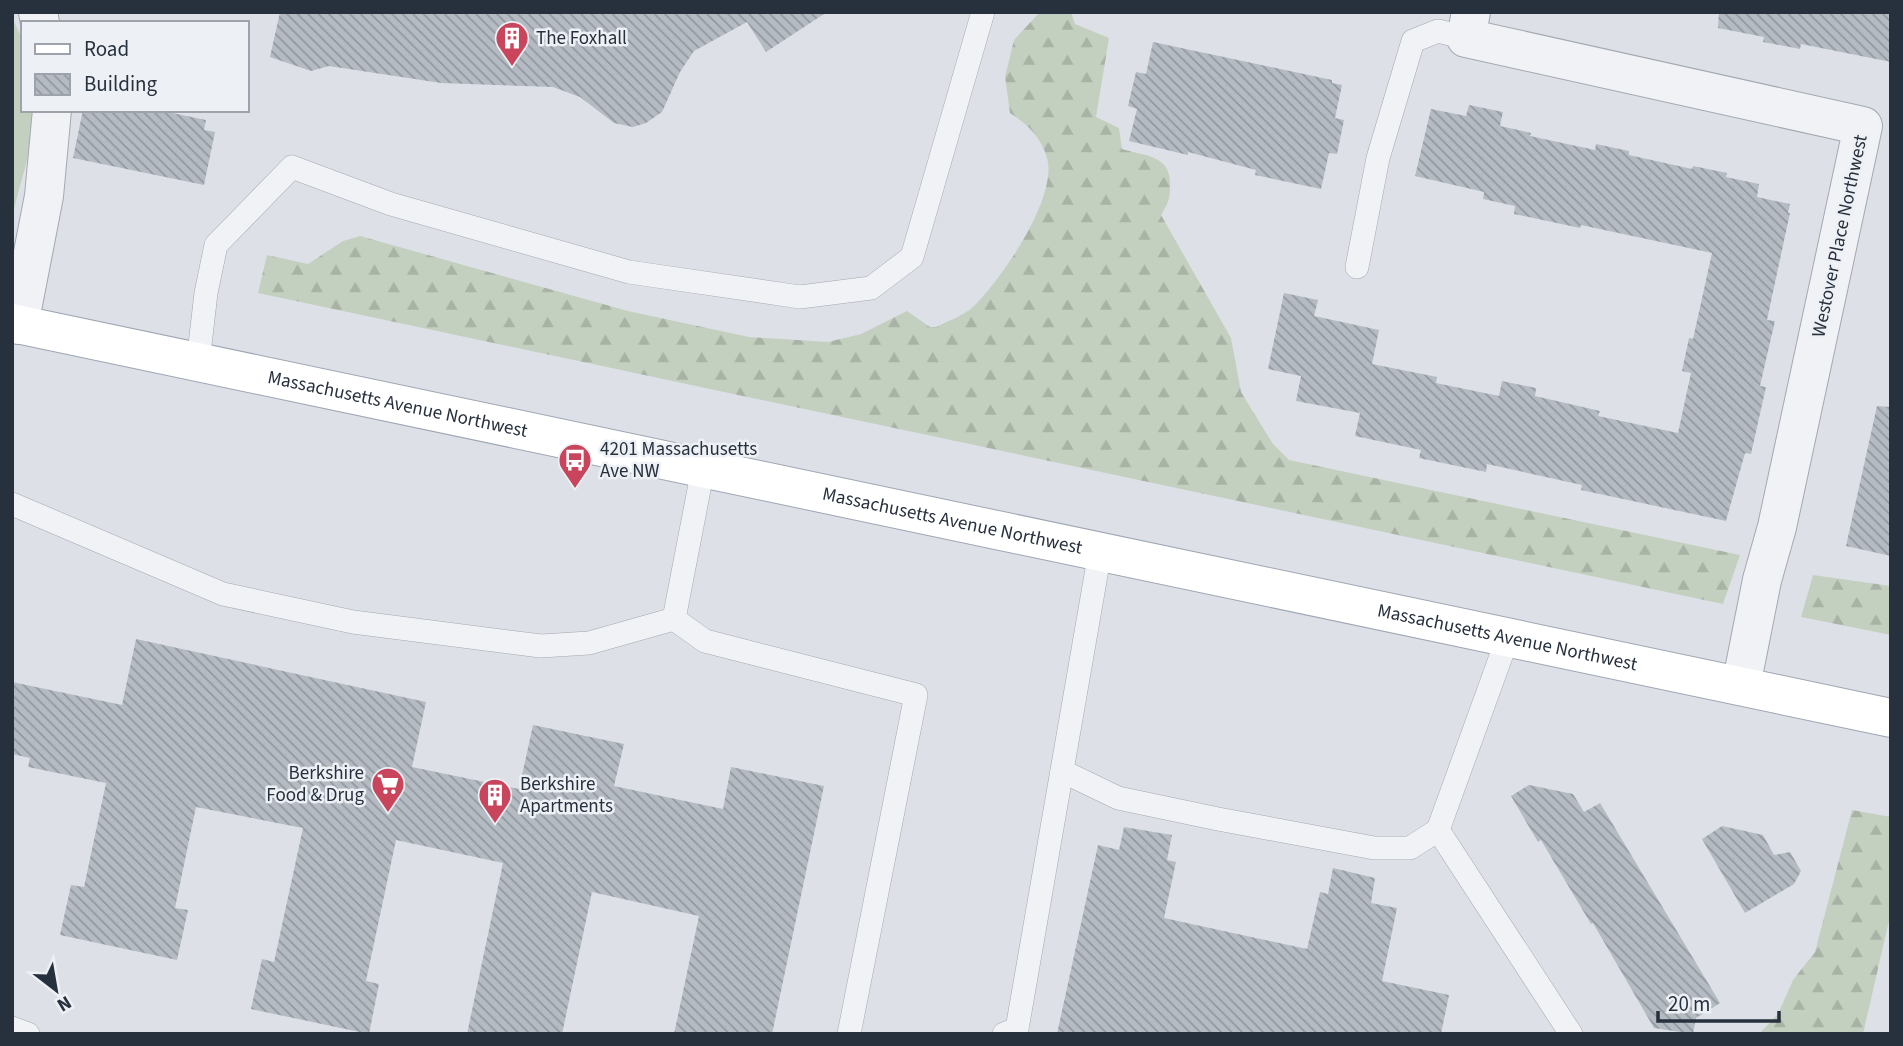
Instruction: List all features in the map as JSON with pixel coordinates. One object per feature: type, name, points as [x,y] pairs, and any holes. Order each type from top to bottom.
[{"type":"main road","name":"Massachusetts Avenue Northwest","points":[[16,324],[1891,718]]},
{"type":"street","name":"Westover Place Northwest","points":[[1469,25],[1863,127],[1741,686]]},
{"type":"street","points":[[16,324],[44,196],[52,112]]},
{"type":"lane","points":[[198,362],[206,293],[216,245],[292,167],[391,204],[629,272],[800,297],[871,288],[912,257],[983,12]]},
{"type":"lane","points":[[1357,267],[1378,158],[1413,41],[1438,31],[1469,25]]},
{"type":"lane","points":[[674,619],[703,468]]},
{"type":"lane","points":[[12,504],[223,594],[353,622],[541,646],[589,643],[674,619]]},
{"type":"lane","points":[[1004,1034],[1017,1029],[1100,552]]},
{"type":"lane","points":[[674,619],[705,641],[916,695],[849,1034]]},
{"type":"lane","points":[[1062,771],[1118,798],[1217,820],[1374,848],[1410,848],[1438,830],[1508,637]]},
{"type":"lane","points":[[1438,830],[1571,1034]]},
{"type":"lane","points":[[12,1028],[28,1034]]},
{"type":"green space","points":[[1040,12],[1071,12],[1075,24],[1109,38],[1096,117],[1119,128],[1122,149],[1155,158],[1166,167],[1170,193],[1161,215],[1231,338],[1241,392],[1273,444],[1289,460],[1740,555],[1723,604],[258,293],[267,255],[308,264],[343,241],[360,236],[628,311],[749,337],[828,342],[861,334],[907,311],[930,327],[936,327],[974,306],[999,277],[1025,236],[1044,194],[1048,175],[1047,158],[1033,132],[1010,113],[1005,77],[1014,40]]},
{"type":"green space","points":[[12,17],[21,37],[21,112],[35,112],[37,123],[12,216]]},
{"type":"green space","points":[[1813,575],[1891,586],[1891,635],[1801,617]]},
{"type":"green space","points":[[1852,810],[1891,817],[1891,912],[1863,1034],[1759,1034],[1778,1014],[1793,980],[1815,952]]},
{"type":"building","name":"The Foxhall","points":[[280,12],[827,12],[766,52],[747,22],[694,51],[680,72],[662,112],[646,123],[633,127],[614,123],[580,97],[553,87],[441,83],[329,66],[311,71],[270,57]]},
{"type":"building","points":[[1719,12],[1891,12],[1891,62],[1801,44],[1800,49],[1763,42],[1764,37],[1718,28]]},
{"type":"building","points":[[1153,42],[1332,80],[1332,83],[1342,85],[1335,118],[1344,120],[1337,154],[1329,153],[1321,189],[1255,175],[1256,170],[1188,152],[1188,155],[1129,141],[1137,109],[1128,106],[1136,72],[1146,74]]},
{"type":"building","points":[[1469,105],[1503,112],[1500,126],[1531,133],[1530,136],[1595,150],[1596,144],[1629,151],[1629,155],[1692,169],[1693,166],[1727,173],[1726,177],[1759,184],[1757,197],[1790,204],[1767,320],[1775,321],[1760,386],[1766,387],[1751,454],[1745,453],[1726,521],[1581,490],[1582,485],[1487,464],[1486,472],[1419,458],[1421,450],[1355,436],[1360,413],[1296,401],[1301,376],[1268,369],[1284,293],[1318,300],[1314,316],[1379,330],[1372,364],[1437,377],[1436,383],[1499,396],[1502,381],[1536,388],[1535,396],[1600,411],[1598,416],[1678,433],[1691,373],[1682,371],[1689,338],[1693,339],[1712,253],[1581,225],[1580,228],[1514,214],[1515,206],[1483,199],[1484,192],[1415,176],[1431,109],[1466,116]]},
{"type":"building","points":[[83,112],[168,112],[206,120],[204,130],[215,132],[204,185],[73,158]]},
{"type":"building","points":[[1877,406],[1891,407],[1891,556],[1846,546]]},
{"type":"building","name":"Berkshire Apartments","points":[[136,639],[426,702],[412,767],[519,789],[533,725],[624,744],[614,786],[723,809],[731,767],[824,786],[772,1034],[674,1034],[699,916],[592,892],[562,1034],[467,1034],[503,863],[396,840],[366,981],[379,984],[369,1034],[251,1009],[262,959],[274,962],[303,828],[196,807],[175,908],[188,910],[177,960],[60,935],[71,885],[84,887],[106,783],[28,767],[30,758],[12,754],[12,682],[122,705]]},
{"type":"building","points":[[1529,785],[1573,794],[1584,812],[1600,803],[1720,1003],[1696,1018],[1693,1034],[1654,1028],[1593,923],[1591,924],[1541,840],[1538,842],[1511,796]]},
{"type":"building","points":[[1722,826],[1763,835],[1774,855],[1790,852],[1801,871],[1794,884],[1745,913],[1702,839]]},
{"type":"building","points":[[1124,827],[1172,835],[1167,860],[1176,862],[1164,918],[1307,949],[1320,892],[1328,894],[1333,868],[1375,878],[1371,903],[1397,908],[1382,981],[1449,995],[1441,1034],[1057,1034],[1098,845],[1119,850]]},
{"type":"place","name":"The Foxhall","points":[[512,68]]},
{"type":"place","name":"4201 Massachusetts Ave NW","points":[[575,490]]},
{"type":"place","name":"Berkshire Food & Drug","points":[[388,814]]},
{"type":"place","name":"Berkshire Apartments","points":[[495,825]]}]
